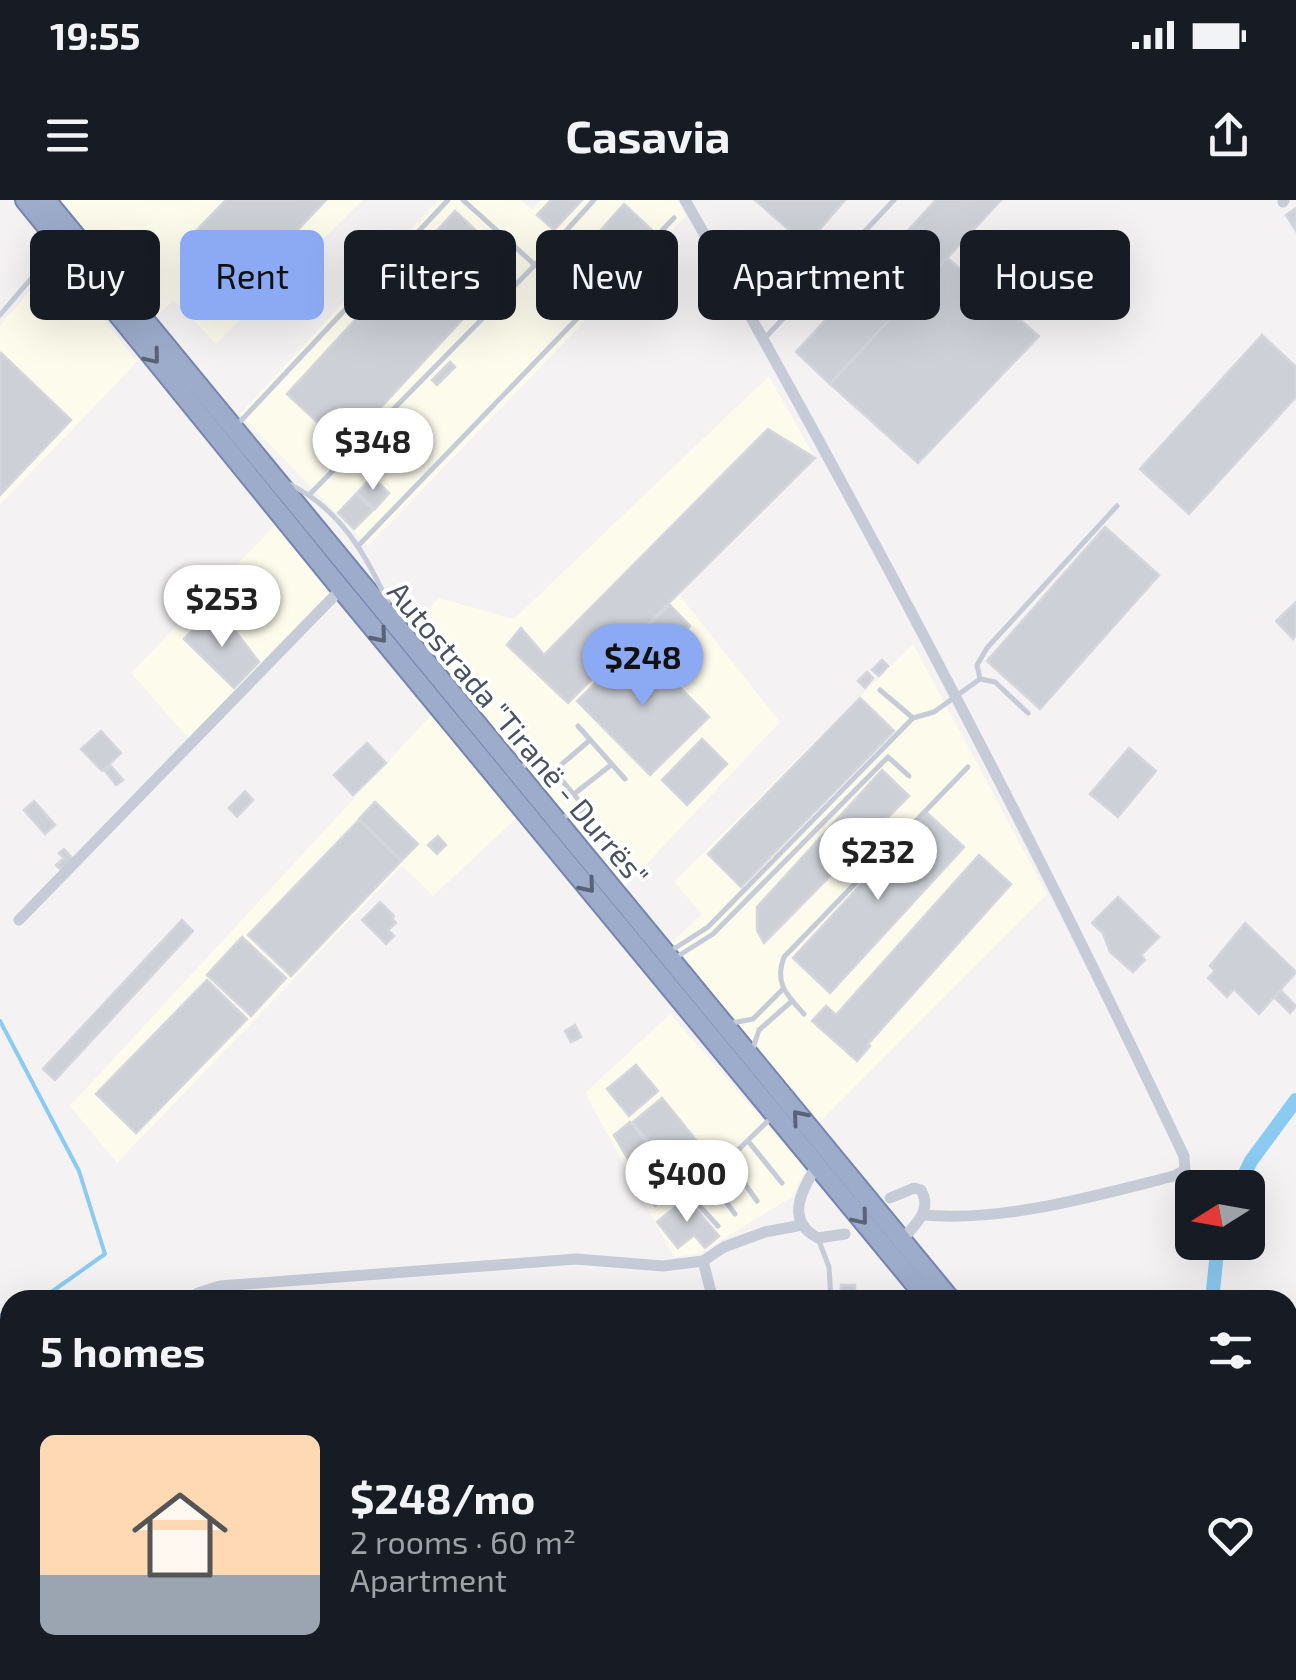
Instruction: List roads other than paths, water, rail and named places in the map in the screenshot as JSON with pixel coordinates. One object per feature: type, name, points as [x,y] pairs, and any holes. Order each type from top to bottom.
[{"type":"highway","name":"Autostrada \"Tiranë - Durrës\"","points":[[25,200],[50,230]]},
{"type":"highway","name":"Autostrada \"Tiranë - Durrës\"","points":[[46,200],[943,1290]]},
{"type":"highway","name":"Autostrada \"Tiranë - Durrës\"","points":[[123,320],[920,1290]]},
{"type":"street","points":[[685,200],[954,696],[1110,1000],[1184,1156],[1185,1170],[1174,1176],[1088,1198],[994,1212],[923,1215]]},
{"type":"street","points":[[19,920],[341,590]]},
{"type":"street","points":[[817,1166],[800,1194],[798,1210],[802,1225],[818,1238],[846,1234]]},
{"type":"street","points":[[890,1198],[904,1190],[922,1190],[926,1205],[923,1215],[902,1240]]},
{"type":"street","points":[[207,1290],[576,1259],[664,1266],[703,1261],[765,1232],[802,1225]]},
{"type":"street","points":[[703,1261],[710,1290]]},
{"type":"lane","points":[[234,429],[448,200]]},
{"type":"lane","points":[[310,494],[536,265],[463,200]]},
{"type":"lane","points":[[567,230],[594,200]]},
{"type":"lane","points":[[764,340],[894,200]]},
{"type":"lane","points":[[359,545],[674,218]]},
{"type":"lane","points":[[0,315],[30,280]]},
{"type":"lane","points":[[272,477],[310,494],[359,545],[401,634]]},
{"type":"lane","points":[[980,679],[980,657],[1117,506]]},
{"type":"lane","points":[[669,957],[708,928],[914,718],[934,712],[980,679],[995,682],[1028,712]]},
{"type":"lane","points":[[880,690],[914,718]]},
{"type":"lane","points":[[578,726],[626,780]]},
{"type":"lane","points":[[554,771],[590,740]]},
{"type":"lane","points":[[669,957],[713,934],[888,757],[909,776]]},
{"type":"lane","points":[[514,769],[544,759],[586,809],[555,820]]},
{"type":"lane","points":[[574,794],[612,764]]},
{"type":"lane","points":[[804,1014],[782,990],[784,957],[968,767]]},
{"type":"lane","points":[[714,1014],[731,1023],[753,1019],[782,990]]},
{"type":"lane","points":[[746,1053],[753,1048],[759,1030],[792,1000]]},
{"type":"lane","points":[[718,1226],[696,1202],[697,1190],[775,1114]]},
{"type":"lane","points":[[748,1140],[782,1183]]},
{"type":"lane","points":[[728,1160],[756,1201]]},
{"type":"lane","points":[[709,1179],[735,1214]]},
{"type":"lane","points":[[818,1238],[828,1267],[830,1290]]},
{"type":"waterway","points":[[0,1021],[79,1171],[105,1254],[54,1290]]},
{"type":"waterway","points":[[1247,1170],[1296,1100]]},
{"type":"waterway","points":[[1213,1290],[1216,1260]]}]
